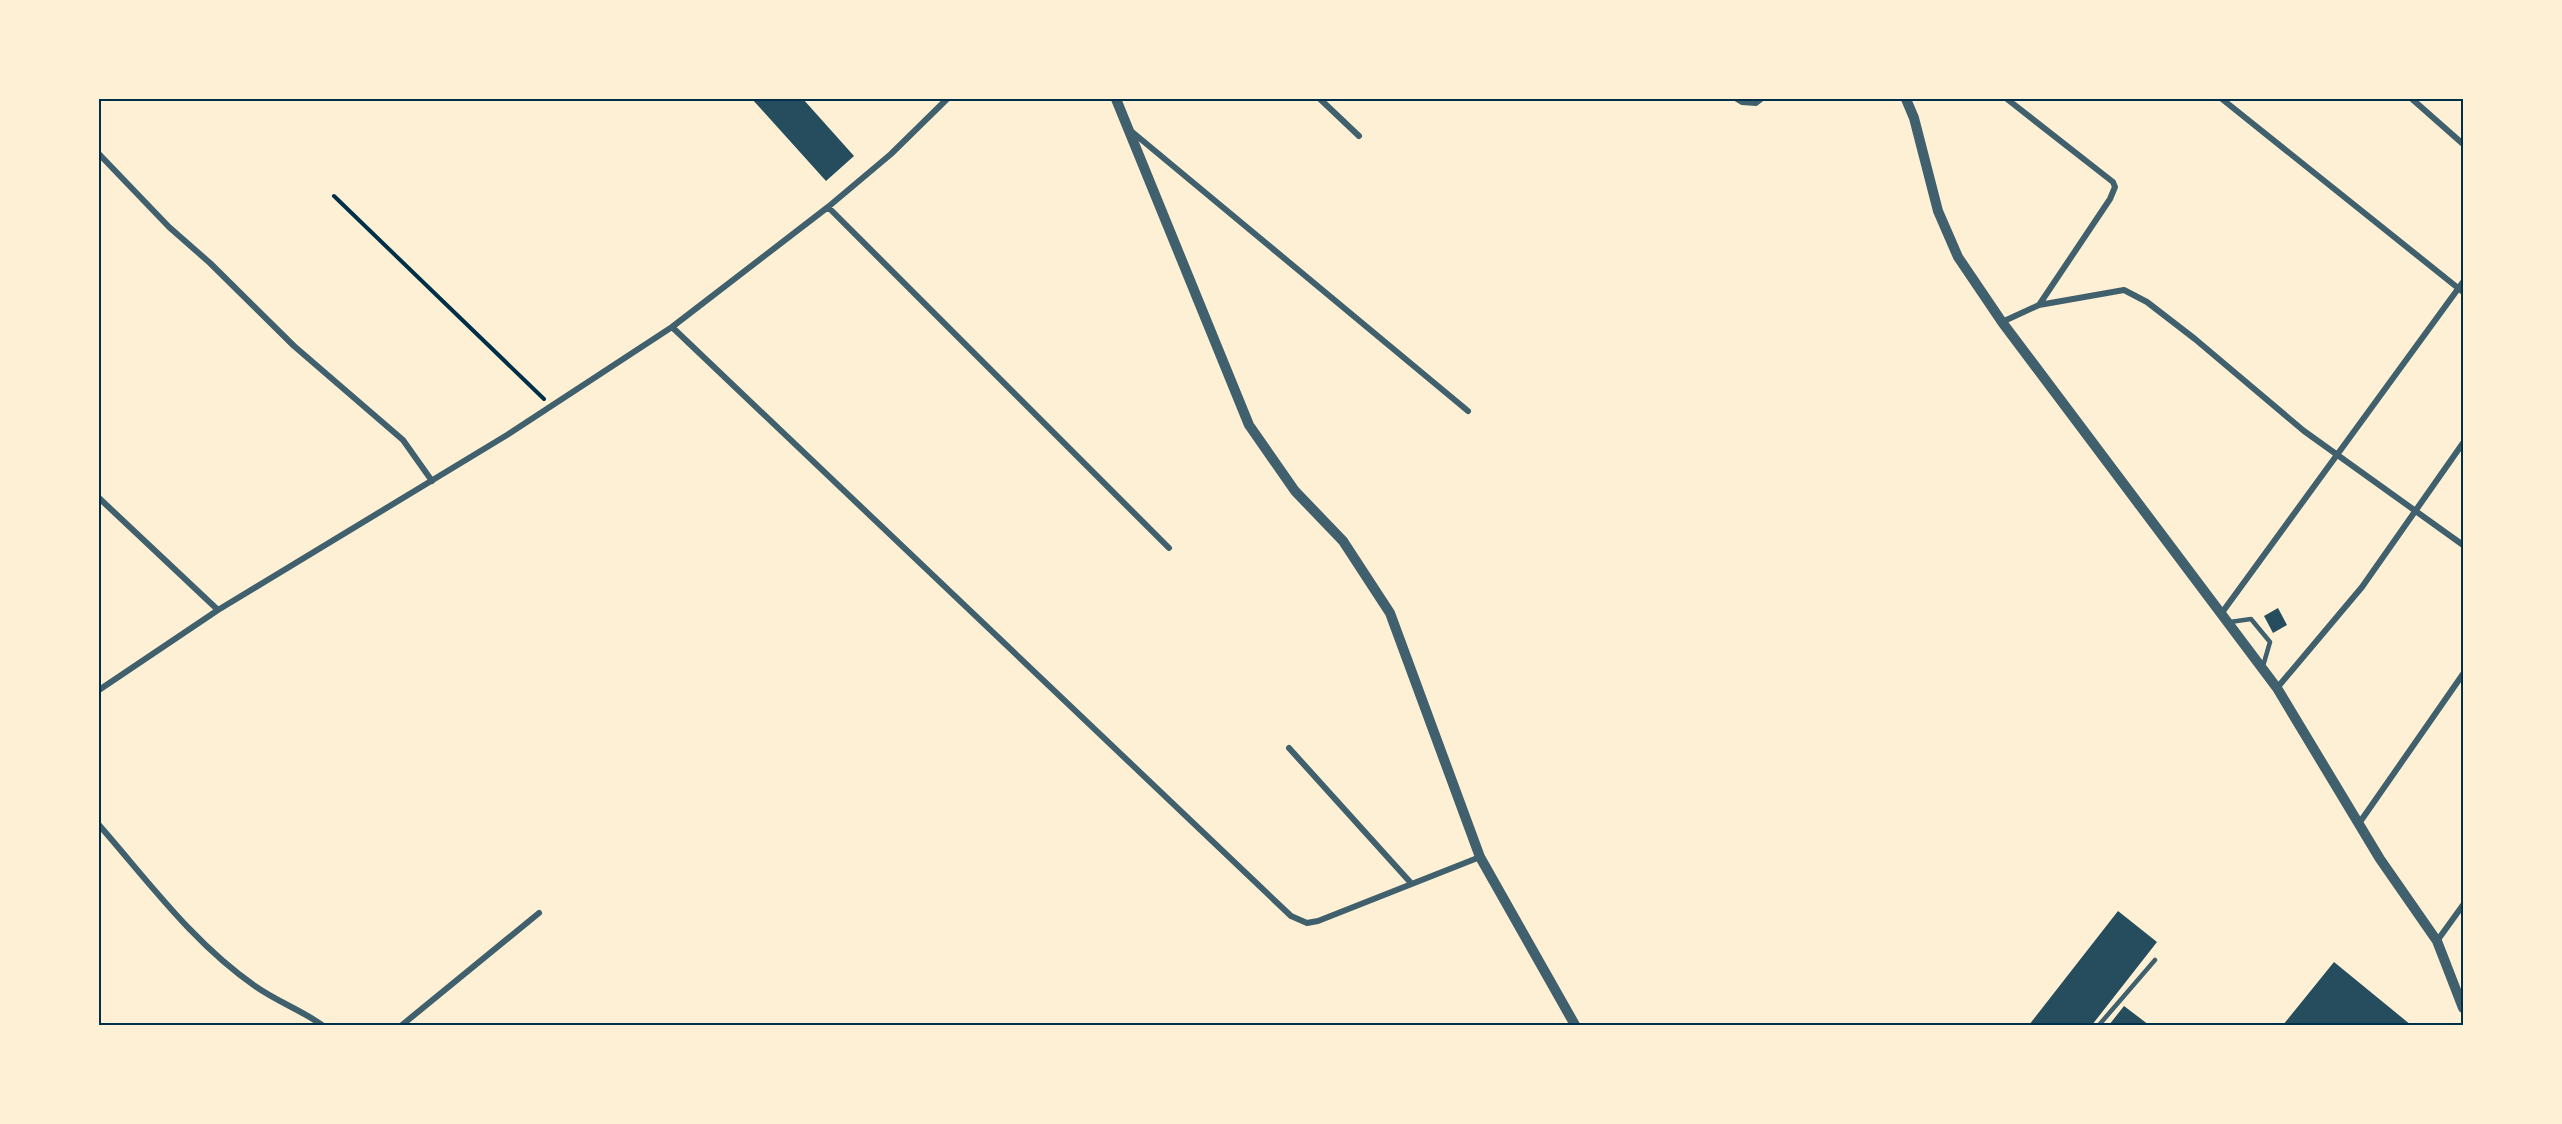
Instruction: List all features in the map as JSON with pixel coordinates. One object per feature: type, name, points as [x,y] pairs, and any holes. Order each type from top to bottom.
[{"type":"street","points":[[99,690],[218,610],[432,481],[672,327],[828,207],[891,154],[947,99]]},
{"type":"street","points":[[1116,99],[1249,425],[1295,491],[1343,541],[1390,613],[1480,857],[1575,1025]]},
{"type":"street","points":[[1320,99],[1359,136]]},
{"type":"street","points":[[1737,99],[1742,102],[1756,103],[1761,99]]},
{"type":"street","points":[[1906,99],[1914,118],[1927,175],[1947,236],[1958,258],[2002,322],[2277,688],[2360,822],[2380,859],[2437,941],[2463,1008]]},
{"type":"street","points":[[2007,99],[2113,182],[2115,187],[2110,199],[2039,305]]},
{"type":"street","points":[[2222,99],[2460,290]]},
{"type":"street","points":[[2412,99],[2463,144]]},
{"type":"street","points":[[1127,128],[1468,411]]},
{"type":"street","points":[[99,154],[169,227],[210,263],[294,346],[403,440],[432,481]]},
{"type":"street","points":[[828,207],[1169,548]]},
{"type":"street","points":[[2224,618],[2337,456],[2460,290],[2463,282]]},
{"type":"street","points":[[2002,322],[2039,305],[2124,290],[2139,298],[2195,339],[2304,432],[2463,545]]},
{"type":"street","points":[[672,327],[1291,916],[1307,923],[1318,921],[1480,857]]},
{"type":"street","points":[[2277,688],[2349,603],[2463,443]]},
{"type":"street","points":[[99,498],[218,610]]},
{"type":"street","points":[[2360,822],[2463,674]]},
{"type":"street","points":[[1289,748],[1411,883]]},
{"type":"street","points":[[99,825],[196,936],[254,986],[322,1025]]},
{"type":"street","points":[[2437,941],[2463,905]]},
{"type":"street","points":[[402,1025],[539,913]]},
{"type":"street","points":[[2455,916],[2463,919]]},
{"type":"lane","points":[[2224,618],[2251,619],[2270,642],[2263,669]]},
{"type":"lane","points":[[2099,1025],[2155,960]]},
{"type":"path","points":[[334,196],[551,406]]},
{"type":"building","points":[[752,99],[803,99],[854,156],[826,181]]},
{"type":"building","points":[[2278,608],[2287,625],[2273,633],[2264,616]]},
{"type":"building","points":[[2118,911],[2157,942],[2092,1025],[2029,1025]]},
{"type":"building","points":[[2334,962],[2411,1025],[2283,1025]]},
{"type":"building","points":[[2124,1006],[2149,1025],[2109,1025]]}]
